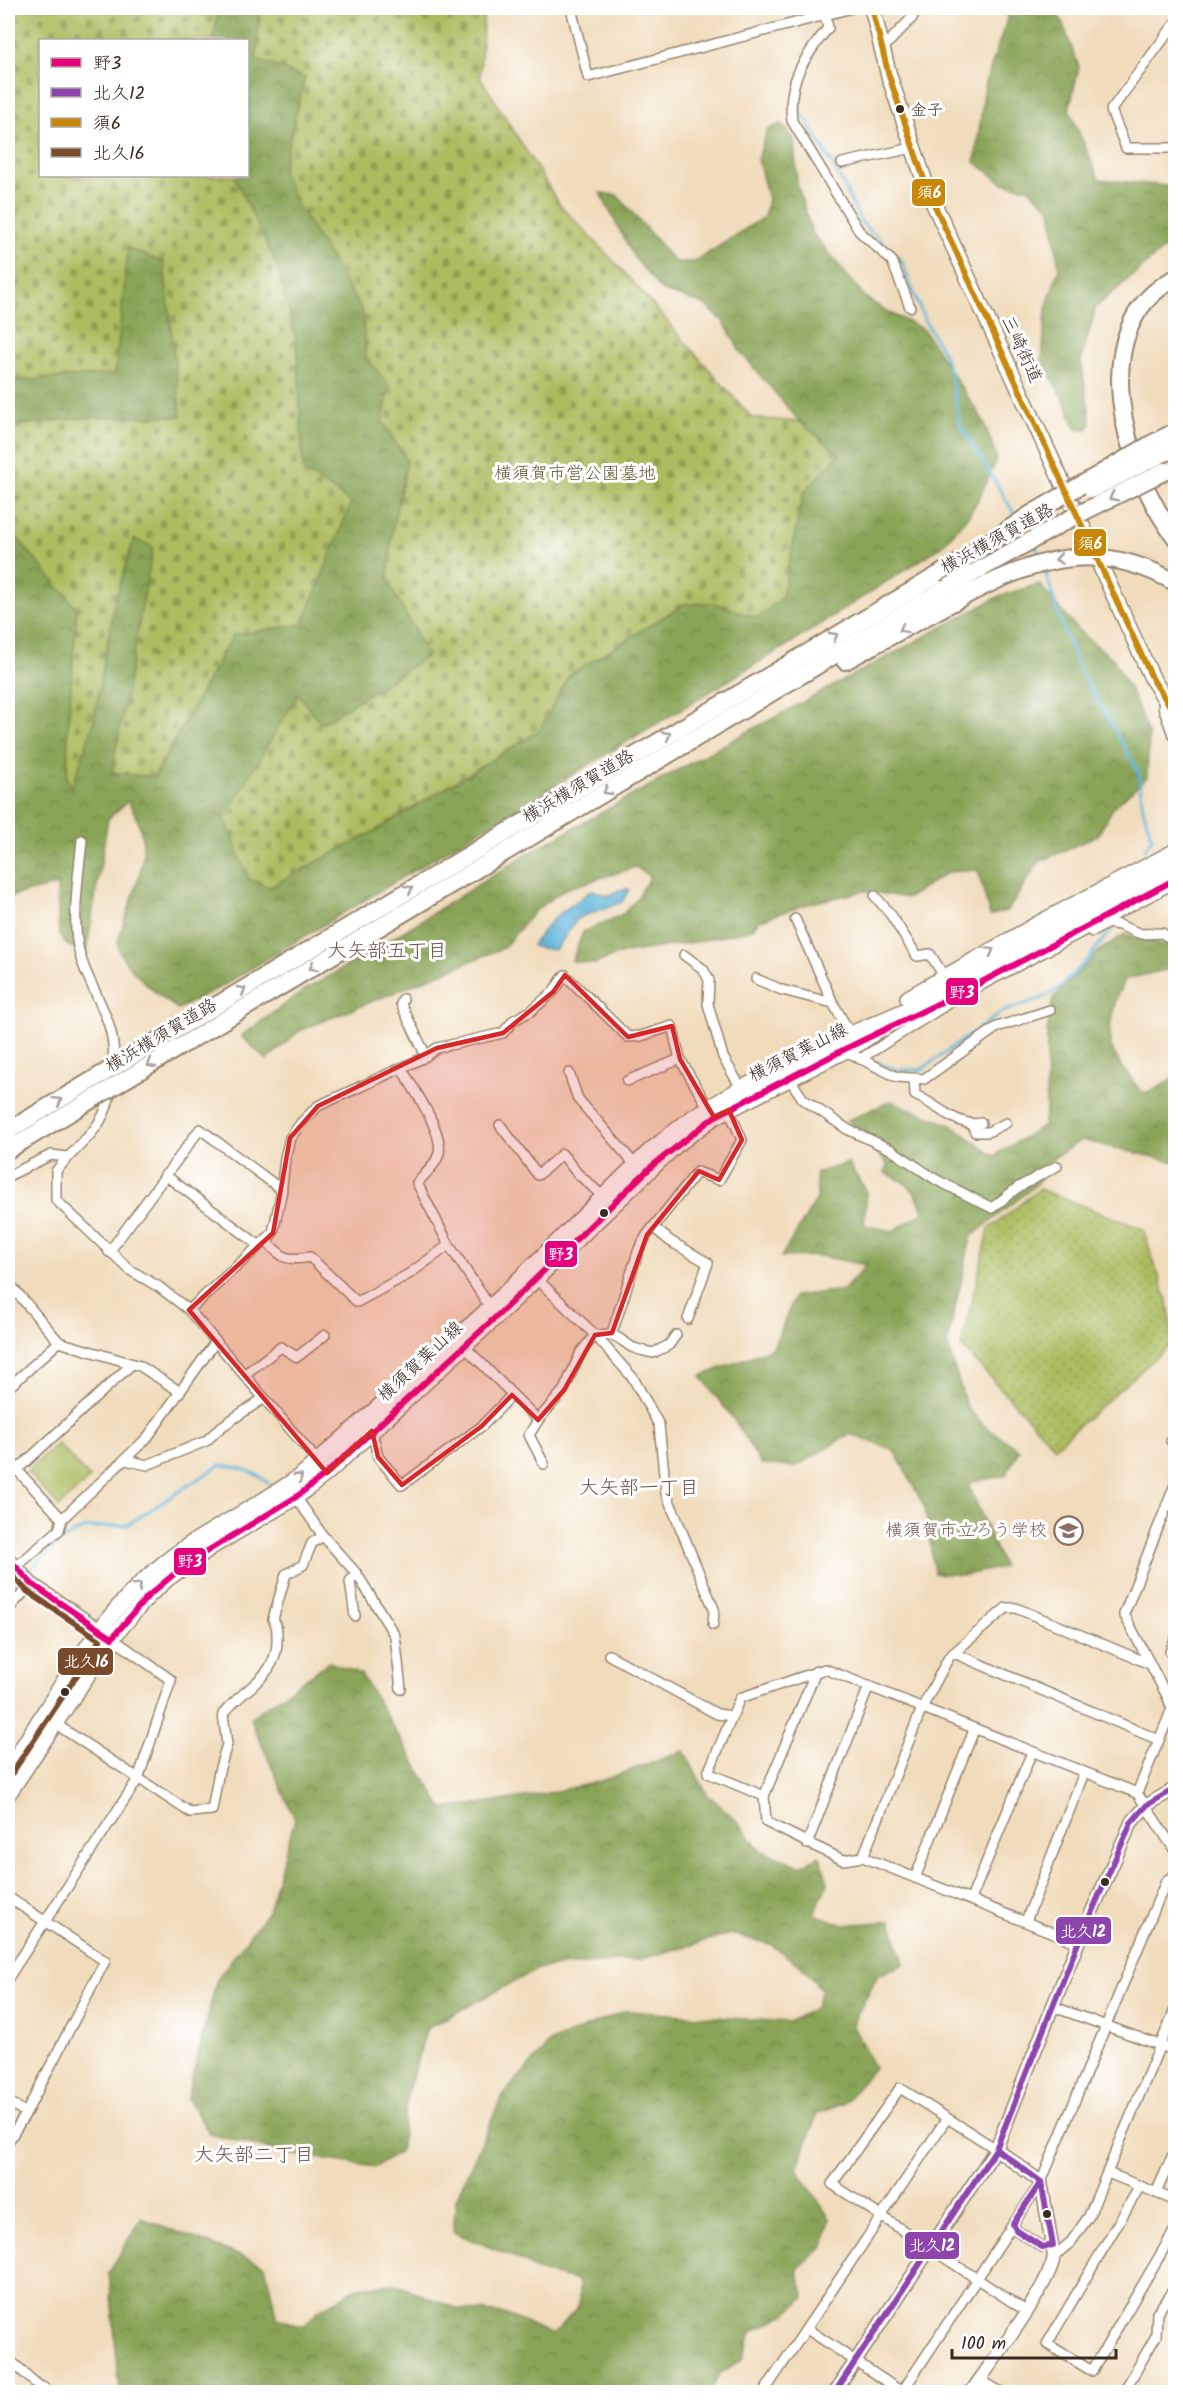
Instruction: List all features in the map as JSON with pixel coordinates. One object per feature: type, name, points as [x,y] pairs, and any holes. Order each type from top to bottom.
[{"type":"highway","points":[[1176,278],[1153,293],[1136,313],[1124,346],[1121,375],[1126,428],[1137,470],[1149,496],[1176,538]]},
{"type":"highway","points":[[1176,290],[1154,308],[1143,324],[1136,343],[1131,380],[1134,421],[1146,465],[1159,494],[1176,520]]},
{"type":"highway","points":[[1163,459],[1176,431]]},
{"type":"highway","name":"横浜横須賀道路","points":[[8,1131],[196,1027],[663,757],[950,595],[1163,459],[1176,448]]},
{"type":"highway","name":"横浜横須賀道路","points":[[8,1150],[196,1027],[963,560],[1028,516],[1163,459]]},
{"type":"highway","points":[[950,595],[1041,562],[1070,557],[1103,557],[1125,561],[1145,567],[1176,583]]},
{"type":"main road","name":"三崎街道","points":[[872,8],[882,49],[928,191],[1162,696],[1176,734]]},
{"type":"main road","name":"三崎街道","points":[[1162,696],[1176,716]]},
{"type":"main road","points":[[856,1046],[944,976],[1176,850]]},
{"type":"main road","points":[[856,1046],[978,984],[1172,875]]},
{"type":"main road","name":"横須賀葉山線","points":[[8,1794],[54,1723],[105,1634],[186,1564],[296,1497],[322,1467],[494,1312],[640,1170],[675,1146],[711,1112],[745,1094],[856,1046],[909,1009],[1067,922],[1172,875]]},
{"type":"main road","name":"横須賀葉山線","points":[[711,1112],[729,1110],[745,1094],[789,1078],[843,1050],[856,1046]]},
{"type":"main road","name":"横須賀葉山線","points":[[8,1770],[142,1581],[189,1544],[322,1467],[372,1431],[464,1346],[494,1312],[537,1279],[608,1201]]},
{"type":"street","points":[[571,8],[588,77],[825,13],[852,8]]},
{"type":"street","points":[[882,49],[912,18],[917,8]]},
{"type":"street","points":[[825,13],[828,28],[812,48],[797,74],[789,101],[792,121],[859,231],[892,261],[910,307]]},
{"type":"street","points":[[1176,22],[1111,110],[1126,148],[1176,148]]},
{"type":"street","points":[[842,163],[913,148]]},
{"type":"street","points":[[82,840],[77,941],[86,971],[108,1019],[115,1049],[109,1105],[101,1122],[56,1171],[56,1200],[130,1270],[159,1287],[189,1310],[322,1467]]},
{"type":"street","points":[[875,896],[891,915],[917,957],[930,954],[944,976]]},
{"type":"street","points":[[795,920],[832,1003],[856,1046],[897,1077],[924,1079],[998,1027],[1050,1010]]},
{"type":"street","points":[[856,1046],[930,1014],[1108,923],[1142,934],[1162,933],[1176,942]]},
{"type":"street","points":[[684,955],[703,969],[709,980],[708,1004],[723,1057],[745,1094]]},
{"type":"street","points":[[189,1310],[273,1233],[290,1138],[318,1106],[426,1056],[437,1048],[503,1033],[514,1020],[531,1011],[553,992],[565,975],[628,1037],[641,1036],[672,1026],[680,1059],[711,1112]]},
{"type":"street","points":[[756,979],[782,990],[832,1003]]},
{"type":"street","points":[[403,999],[401,1004],[426,1056]]},
{"type":"street","points":[[627,1081],[680,1059]]},
{"type":"street","points":[[401,1068],[434,1128],[439,1144],[439,1152],[434,1164],[417,1183],[449,1245],[494,1312]]},
{"type":"street","points":[[569,1073],[578,1099],[640,1170]]},
{"type":"street","points":[[789,1078],[803,1099],[847,1129],[890,1149],[935,1179],[992,1208],[1017,1188],[1057,1166]]},
{"type":"street","points":[[914,1078],[915,1095],[958,1120],[976,1124],[975,1132],[982,1134],[1006,1123]]},
{"type":"street","points":[[612,1333],[639,1249],[653,1227],[697,1172],[719,1180],[742,1140],[729,1110]]},
{"type":"street","points":[[500,1125],[538,1175],[562,1155],[577,1173],[608,1201]]},
{"type":"street","points":[[109,1252],[200,1129],[282,1190]]},
{"type":"street","points":[[8,1176],[51,1155],[68,1157]]},
{"type":"street","points":[[165,1175],[279,1255],[295,1260],[310,1257],[357,1302],[409,1274],[449,1245]]},
{"type":"street","points":[[653,1227],[670,1241],[708,1263],[688,1319]]},
{"type":"street","points":[[537,1279],[595,1335],[633,1378],[659,1425],[666,1493],[714,1609],[713,1624]]},
{"type":"street","points":[[10,1289],[59,1342],[140,1366],[179,1391]]},
{"type":"street","points":[[544,1464],[529,1435],[538,1420],[564,1390],[581,1352],[595,1335],[612,1333],[631,1347],[653,1353],[669,1344],[676,1335]]},
{"type":"street","points":[[244,1374],[281,1347],[297,1357],[325,1335]]},
{"type":"street","points":[[8,1978],[138,1779],[171,1680],[31,1582],[14,1565],[59,1530],[63,1519],[147,1438],[216,1341]]},
{"type":"street","points":[[8,1388],[59,1342]]},
{"type":"street","points":[[464,1346],[538,1420]]},
{"type":"street","points":[[17,1470],[132,1364]]},
{"type":"street","points":[[372,1431],[378,1457],[402,1485],[482,1426],[512,1395]]},
{"type":"street","points":[[126,1460],[147,1465],[206,1441],[221,1427],[264,1398]]},
{"type":"street","points":[[8,1460],[63,1519]]},
{"type":"street","points":[[1137,1793],[1174,1709],[1124,1614],[1176,1482]]},
{"type":"street","points":[[296,1497],[323,1536],[357,1574],[395,1636],[401,1689]]},
{"type":"street","points":[[54,1723],[190,1812],[212,1810],[219,1771],[227,1744],[223,1714],[231,1704],[263,1677],[278,1653],[277,1624],[273,1619],[286,1574],[303,1565],[312,1543],[323,1536]]},
{"type":"street","points":[[355,1616],[350,1581],[357,1574]]},
{"type":"street","points":[[8,1609],[31,1582]]},
{"type":"street","points":[[862,1857],[922,1708],[949,1658],[1006,1608],[1016,1608],[1150,1664]]},
{"type":"street","points":[[1170,1652],[1176,1637]]},
{"type":"street","points":[[954,1653],[1159,1740]]},
{"type":"street","points":[[609,1655],[717,1714],[732,1716]]},
{"type":"street","points":[[764,1796],[708,1773],[740,1698],[825,1669],[1137,1793],[1176,1852]]},
{"type":"street","points":[[816,1671],[764,1796],[766,1822],[843,1860],[862,1857],[1078,1943]]},
{"type":"street","points":[[807,1844],[869,1686]]},
{"type":"street","points":[[915,1878],[974,1730]]},
{"type":"street","points":[[971,1899],[1032,1752]]},
{"type":"street","points":[[1026,1921],[1084,1773]]},
{"type":"street","points":[[835,2392],[996,2149],[1078,1943],[1131,1823],[1147,1805],[1176,1788]]},
{"type":"street","points":[[807,2329],[902,2392],[1041,2182],[1166,1881],[1176,1874]]},
{"type":"street","points":[[8,1897],[105,1961],[26,2113],[8,2142]]},
{"type":"street","points":[[1054,2007],[1176,2051]]},
{"type":"street","points":[[1013,2224],[1016,2230],[1042,2247],[1054,2250],[1071,2242],[1089,2216],[1176,2007]]},
{"type":"street","points":[[972,2392],[1026,2311],[1053,2266],[1054,2250],[1041,2182],[996,2149],[900,2088],[832,2184],[1026,2311]]},
{"type":"street","points":[[8,2101],[26,2113]]},
{"type":"street","points":[[764,2392],[946,2118]]},
{"type":"street","points":[[1156,2193],[1176,2148]]},
{"type":"street","points":[[1108,2173],[1176,2201]]},
{"type":"street","points":[[1140,2186],[1047,2344],[1092,2371],[1176,2228]]},
{"type":"street","points":[[1132,2392],[1126,2388],[1156,2336],[1157,2313],[1176,2286]]},
{"type":"street","points":[[8,2360],[20,2367],[39,2386],[50,2392]]},
{"type":"street","points":[[980,2379],[1001,2392]]},
{"type":"highlighted area","points":[[565,975],[628,1037],[672,1026],[680,1059],[714,1117],[729,1110],[742,1140],[719,1180],[699,1171],[647,1235],[612,1333],[595,1335],[564,1390],[538,1420],[512,1395],[482,1426],[402,1485],[378,1457],[372,1431],[327,1473],[189,1310],[273,1233],[290,1138],[318,1106],[437,1048],[503,1033],[553,992]]},
{"type":"green space","points":[[8,8],[219,8],[213,39],[39,39],[39,177],[234,177],[277,266],[297,343],[303,470],[351,503],[303,624],[233,635],[154,777],[112,772],[153,547],[134,539],[114,604],[93,725],[72,786],[67,779],[68,726],[77,609],[8,527],[8,427],[77,418],[181,416],[164,263],[128,248],[115,374],[10,381],[8,378]]},
{"type":"green space","points":[[219,8],[260,8],[256,59],[305,77],[282,171],[362,310],[366,357],[389,385],[383,422],[407,461],[392,532],[388,581],[428,656],[321,724],[297,695],[248,879],[270,887],[373,832],[538,732],[569,675],[685,604],[715,603],[757,618],[782,598],[803,493],[839,454],[800,422],[739,350],[724,322],[704,304],[661,290],[634,257],[600,193],[617,195],[675,262],[695,262],[764,217],[768,199],[758,159],[767,130],[781,124],[794,138],[797,183],[812,233],[866,298],[886,311],[923,329],[983,420],[997,458],[969,515],[941,547],[789,644],[224,985],[178,1009],[152,990],[134,972],[126,963],[118,946],[139,874],[143,846],[136,817],[128,801],[108,819],[86,954],[67,945],[59,935],[57,885],[12,896],[8,901],[8,527],[77,609],[68,726],[72,785],[93,725],[114,604],[134,539],[154,547],[112,772],[155,777],[233,635],[303,624],[351,503],[303,470],[297,343],[277,266],[234,177],[249,177],[249,39],[213,39]]},
{"type":"green space","name":"横須賀市営公園墓地","points":[[260,8],[484,8],[480,77],[560,205],[622,270],[752,418],[800,422],[839,454],[803,493],[782,598],[757,618],[715,603],[684,604],[569,675],[539,731],[373,832],[270,887],[248,879],[225,817],[298,694],[321,724],[428,656],[388,581],[392,532],[407,461],[383,422],[389,385],[366,357],[362,310],[294,199],[282,171],[305,78],[256,59]]},
{"type":"green space","points":[[1024,8],[1048,8],[1061,19],[1079,67],[1069,109],[1099,179],[1175,187],[1175,239],[1096,307],[1081,360],[1091,424],[1087,429],[1078,429],[1073,422],[1068,408],[1042,361],[1046,309],[1059,269],[1051,209],[1028,188],[1003,183],[975,162],[985,85],[1009,13]]},
{"type":"green space","points":[[128,248],[164,263],[181,416],[77,418],[8,427],[8,378],[10,381],[115,374]]},
{"type":"green space","points":[[1039,584],[1078,630],[1114,660],[1133,696],[1149,736],[1147,777],[1113,808],[1098,835],[1039,862],[1008,910],[990,916],[978,870],[948,872],[908,898],[865,891],[811,903],[760,920],[752,929],[701,941],[619,954],[595,964],[572,961],[583,932],[623,914],[636,900],[650,877],[636,867],[565,889],[534,912],[503,948],[299,1031],[267,1060],[241,1036],[305,990],[369,953],[529,853],[712,751],[1000,596]]},
{"type":"green space","points":[[1125,934],[1175,947],[1175,968],[1126,979],[1115,1004],[1110,1035],[1116,1057],[1142,1093],[1157,1089],[1175,1076],[1175,1162],[1081,1140],[1046,1163],[1037,1184],[971,1237],[947,1344],[967,1408],[985,1426],[1019,1450],[1006,1475],[968,1483],[1003,1567],[966,1575],[934,1573],[925,1508],[894,1450],[849,1434],[795,1467],[761,1464],[737,1424],[701,1376],[773,1348],[795,1296],[844,1290],[866,1265],[820,1256],[781,1257],[817,1199],[816,1173],[848,1163],[867,1192],[864,1225],[893,1231],[923,1213],[918,1198],[910,1187],[885,1173],[887,1164],[848,1120],[891,1101],[951,1125],[994,1156],[1043,1126],[1046,1110],[1047,1033],[1053,998],[1100,950]]},
{"type":"green space","points":[[1039,1189],[1143,1229],[1169,1306],[1172,1343],[1055,1447],[961,1346],[989,1229]]},
{"type":"green space","points":[[57,1443],[90,1478],[59,1507],[27,1472]]},
{"type":"green space","points":[[329,1662],[361,1674],[443,1809],[539,1795],[598,1782],[684,1751],[707,1794],[738,1822],[760,1850],[800,1866],[820,1856],[828,1883],[814,1914],[844,1925],[891,1921],[904,1964],[878,1975],[852,2024],[874,2068],[844,2103],[817,2114],[797,2169],[830,2219],[824,2245],[797,2270],[805,2297],[786,2314],[752,2332],[742,2359],[719,2374],[711,2392],[120,2392],[109,2273],[141,2218],[265,2265],[277,2318],[296,2325],[305,2325],[319,2310],[358,2287],[395,2284],[458,2309],[504,2314],[553,2335],[579,2306],[579,2281],[538,2271],[519,2259],[453,2232],[456,2199],[503,2095],[551,2042],[625,2011],[789,2022],[815,2008],[822,1990],[802,1967],[770,1944],[730,1934],[641,1959],[540,1968],[427,2028],[408,2090],[400,2152],[376,2167],[294,2155],[210,2134],[187,2098],[217,1979],[268,1911],[295,1819],[250,1718]]},
{"type":"water","points":[[629,889],[622,902],[578,918],[555,950],[532,945],[554,918],[592,890],[608,896],[619,890]]},
{"type":"waterway","points":[[798,107],[835,168],[861,222],[901,260],[924,319],[944,354],[951,376],[960,424],[1017,518]]},
{"type":"waterway","points":[[1036,546],[1041,559]]},
{"type":"waterway","points":[[1044,568],[1062,626],[1078,667],[1138,771],[1143,808],[1152,838]]},
{"type":"waterway","points":[[1145,849],[1152,838]]},
{"type":"waterway","points":[[878,1063],[897,1070],[921,1070],[1002,1012],[1040,999],[1058,989],[1088,959],[1113,927]]},
{"type":"waterway","points":[[25,1573],[74,1533],[87,1528],[127,1525],[220,1465],[247,1470],[269,1484]]},
{"type":"waterway","points":[[8,1590],[20,1578]]},
{"type":"transit line","name":"須6","points":[[872,8],[889,76],[928,191],[1153,680],[1176,715]]},
{"type":"transit line","name":"野3","points":[[8,1558],[32,1584],[112,1638],[148,1596],[186,1564],[296,1497],[327,1473],[497,1316],[652,1166],[714,1117],[978,984],[1176,879]]},
{"type":"transit line","name":"北久16","points":[[8,1571],[27,1591],[100,1640],[8,1779]]},
{"type":"transit line","name":"北久12","points":[[835,2392],[996,2149],[1078,1943],[1131,1823],[1147,1805],[1176,1788]]},
{"type":"transit line","name":"北久12","points":[[996,2149],[1041,2182]]},
{"type":"transit line","name":"北久12","points":[[1041,2182],[1053,2245],[1042,2247],[1016,2230],[1013,2224],[1041,2182]]},
{"type":"place","name":"金子","points":[[900,109]]},
{"type":"place","name":"横須賀市立ろう学校","points":[[1068,1530]]},
{"type":"district","name":"大矢部五丁目","points":[[387,950]]},
{"type":"district","name":"大矢部一丁目","points":[[639,1487]]},
{"type":"district","name":"大矢部二丁目","points":[[254,2154]]}]
